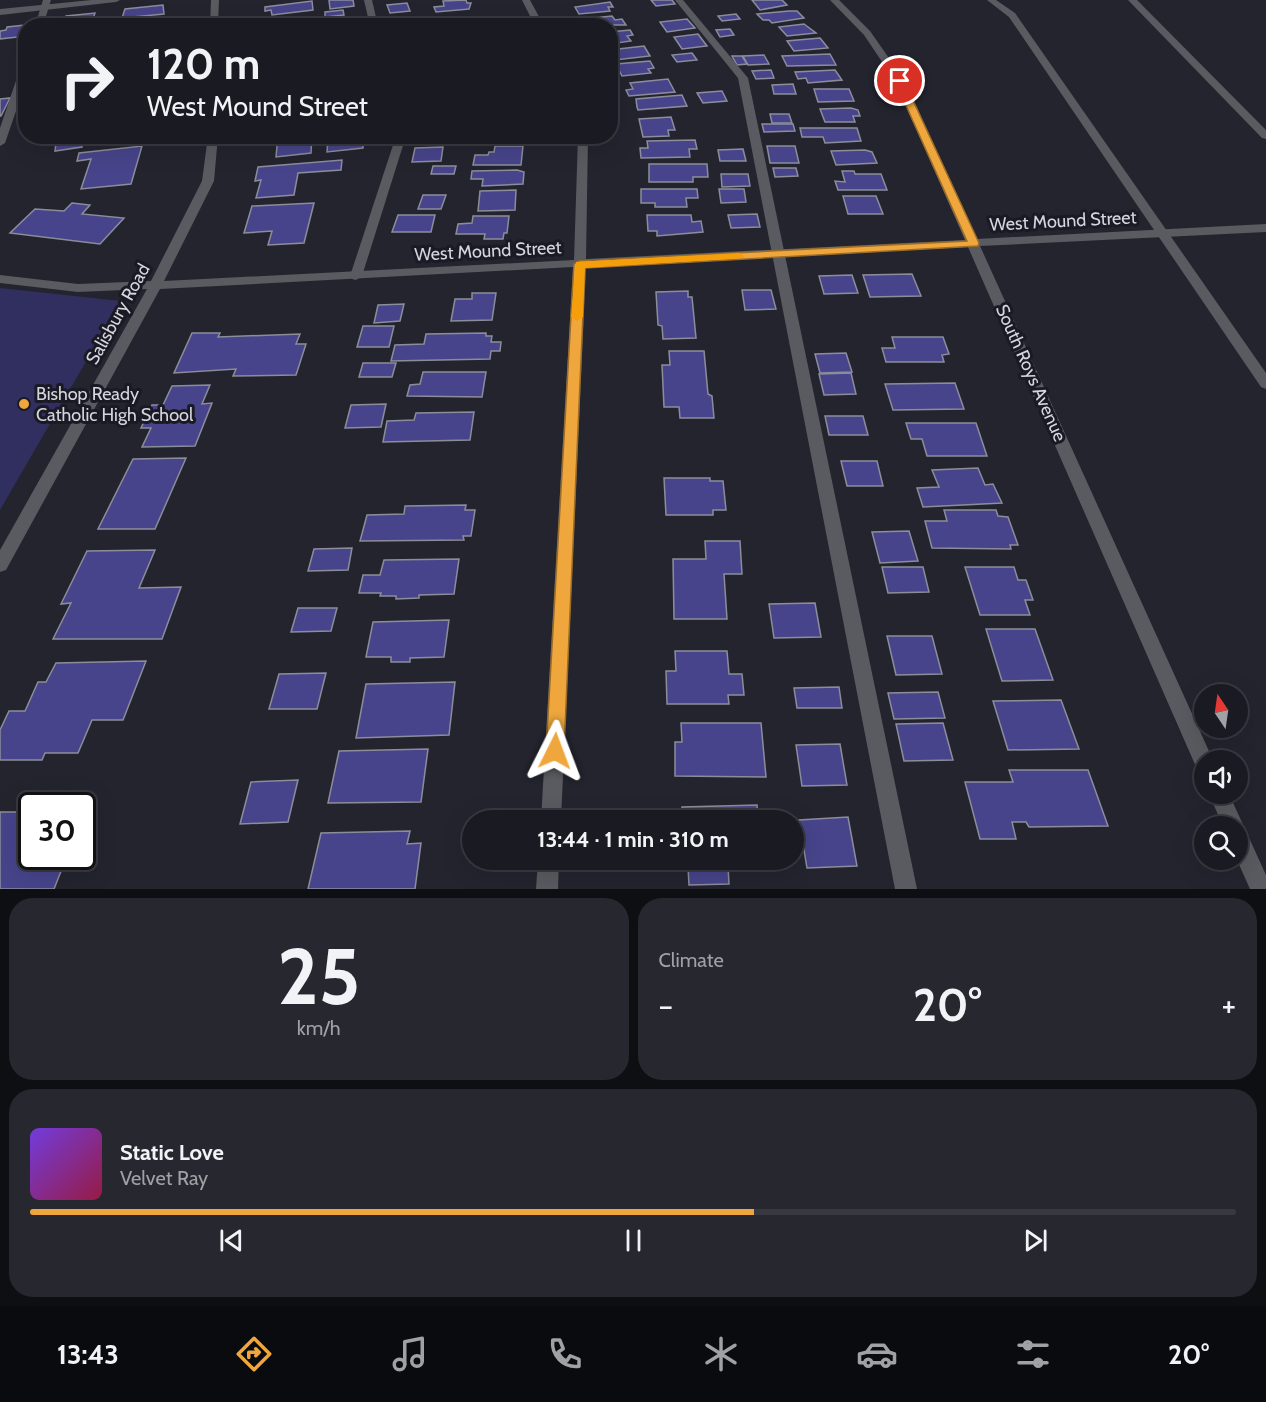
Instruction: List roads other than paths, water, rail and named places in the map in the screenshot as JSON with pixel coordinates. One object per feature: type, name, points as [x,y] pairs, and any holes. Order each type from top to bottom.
[{"type":"street","points":[[0,12],[46,4],[116,0]]},
{"type":"street","points":[[214,18],[215,0]]},
{"type":"street","points":[[368,0],[372,18]]},
{"type":"street","points":[[526,0],[536,18]]},
{"type":"street","points":[[679,0],[743,78],[906,889]]},
{"type":"street","name":"South Roys Avenue","points":[[834,0],[867,33],[900,81],[1199,750]]},
{"type":"street","points":[[991,0],[1012,15],[1266,384]]},
{"type":"street","points":[[1132,0],[1266,136]]},
{"type":"street","points":[[0,143],[18,90]]},
{"type":"street","name":"Salisbury Road","points":[[0,565],[155,285],[208,181],[212,144]]},
{"type":"street","points":[[356,276],[398,144]]},
{"type":"street","points":[[552,810],[579,264],[583,144]]},
{"type":"street","name":"West Mound Street","points":[[0,279],[78,288],[155,285],[1266,228]]},
{"type":"street","points":[[1248,859],[1261,889]]},
{"type":"street","points":[[547,889],[548,870]]},
{"type":"place","name":"Bishop Ready Catholic High School","points":[[24,404]]}]
